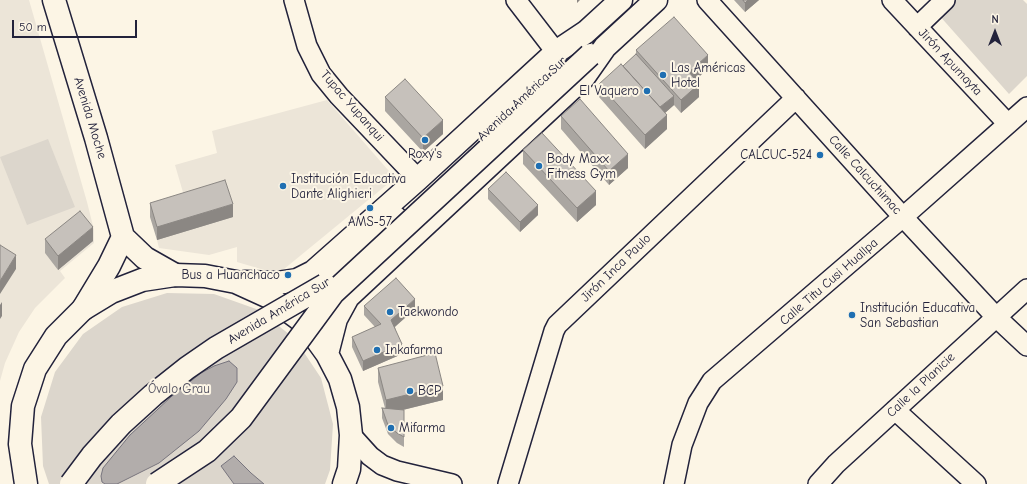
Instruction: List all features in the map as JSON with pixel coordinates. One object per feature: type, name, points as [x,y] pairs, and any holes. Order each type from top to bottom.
[{"type":"main road","name":"Avenida Moche","points":[[54,0],[96,138],[123,237],[144,258],[174,275]]},
{"type":"main road","name":"Avenida América Sur","points":[[157,484],[207,452],[240,418],[333,292],[590,45],[621,0]]},
{"type":"main road","name":"Avenida América Sur","points":[[71,484],[92,456],[121,424],[181,372],[216,348],[326,285],[590,45],[656,0]]},
{"type":"main road","name":"Avenida América Sur","points":[[236,282],[277,283],[297,280],[313,272],[418,179],[556,52],[590,45]]},
{"type":"main road","name":"Avenida América Sur","points":[[327,354],[336,319],[348,298],[584,77],[590,45]]},
{"type":"main road","points":[[83,309],[109,266],[123,237]]},
{"type":"main road","points":[[25,483],[20,444],[23,406],[35,369],[56,336],[83,309],[111,292],[142,280],[174,275],[205,276],[236,282],[269,297],[299,319],[314,336],[327,354],[340,379],[348,407],[351,436],[349,469],[344,484]]},
{"type":"street","name":"Tupac Yupanqui","points":[[294,0],[307,46],[321,74],[418,179]]},
{"type":"street","points":[[516,0],[556,52]]},
{"type":"street","name":"Calle Calcuchimac","points":[[707,0],[903,218],[996,317],[1027,346]]},
{"type":"street","name":"Jirón Apumayta","points":[[892,0],[1008,124]]},
{"type":"street","points":[[917,27],[945,0]]},
{"type":"street","name":"Jirón Inca Paulo","points":[[508,484],[557,325],[796,98]]},
{"type":"street","name":"Calle Titu Cusi Huallpa","points":[[674,484],[682,445],[698,403],[712,381],[903,218],[1027,107]]},
{"type":"street","name":"Calle la Planicie","points":[[818,484],[836,464],[1027,289]]},
{"type":"street","points":[[896,410],[976,484]]},
{"type":"street","points":[[351,436],[370,456],[382,465],[397,471],[452,484]]},
{"type":"shaded area","points":[[0,0],[29,0],[87,202],[94,230],[94,243],[60,271],[65,278],[35,308],[19,332],[5,363],[0,381]]},
{"type":"shaded area","name":"Institución Educativa Dante Alighieri","points":[[327,100],[395,178],[278,274],[237,262],[237,247],[209,255],[159,248],[157,240],[233,217],[187,206],[175,165],[217,153],[212,131]]},
{"type":"shaded area","points":[[229,361],[237,368],[237,382],[226,399],[199,431],[159,463],[117,484],[105,484],[102,482],[101,476],[103,468],[130,435],[172,396],[201,373],[214,366]]},
{"type":"shaded area","points":[[234,456],[264,484],[234,484],[221,466]]},
{"type":"green space","points":[[953,0],[1023,0],[1027,4],[1027,76],[1009,94],[938,14]]},
{"type":"green space","points":[[48,139],[75,207],[27,225],[0,157]]},
{"type":"green space","name":"Óvalo Grau","points":[[167,293],[214,294],[259,310],[295,339],[321,378],[333,424],[330,470],[325,484],[49,484],[43,466],[41,417],[55,372],[83,334],[122,307]]},
{"type":"building","points":[[674,17],[708,55],[689,72],[699,84],[681,100],[636,50]]},
{"type":"building","points":[[636,54],[674,96],[660,107],[623,66]]},
{"type":"building","points":[[621,64],[667,115],[645,135],[599,84]]},
{"type":"building","points":[[405,79],[443,120],[423,138],[385,97]]},
{"type":"building","points":[[580,99],[628,154],[609,171],[561,116]]},
{"type":"building","points":[[542,133],[596,191],[577,208],[523,150]]},
{"type":"building","points":[[506,172],[538,205],[520,222],[488,189]]},
{"type":"building","points":[[225,180],[233,204],[157,227],[150,203]]},
{"type":"building","points":[[80,211],[93,227],[58,256],[45,239]]},
{"type":"building","points":[[0,245],[16,255],[0,281]]},
{"type":"building","points":[[396,278],[415,299],[391,320],[402,344],[363,361],[352,337],[381,324],[364,306]]},
{"type":"building","points":[[435,353],[443,386],[386,400],[378,368]]},
{"type":"building","points":[[382,408],[404,410],[404,437],[388,425]]},
{"type":"place","name":"Las Américas Hotel","points":[[663,75]]},
{"type":"place","name":"El Vaquero","points":[[647,91]]},
{"type":"place","name":"Roxy's","points":[[425,140]]},
{"type":"place","name":"CALCUC-524","points":[[820,155]]},
{"type":"place","name":"Body Maxx Fitness Gym","points":[[539,166]]},
{"type":"place","name":"Institución Educativa Dante Alighieri","points":[[283,186]]},
{"type":"place","name":"AMS-57","points":[[370,208]]},
{"type":"place","name":"Bus a Huanchaco","points":[[288,275]]},
{"type":"place","name":"Taekwondo","points":[[390,312]]},
{"type":"place","name":"Institución Educativa San Sebastian","points":[[852,315]]},
{"type":"place","name":"Inkafarma","points":[[377,350]]},
{"type":"place","name":"BCP","points":[[410,391]]},
{"type":"place","name":"Mifarma","points":[[391,428]]}]
